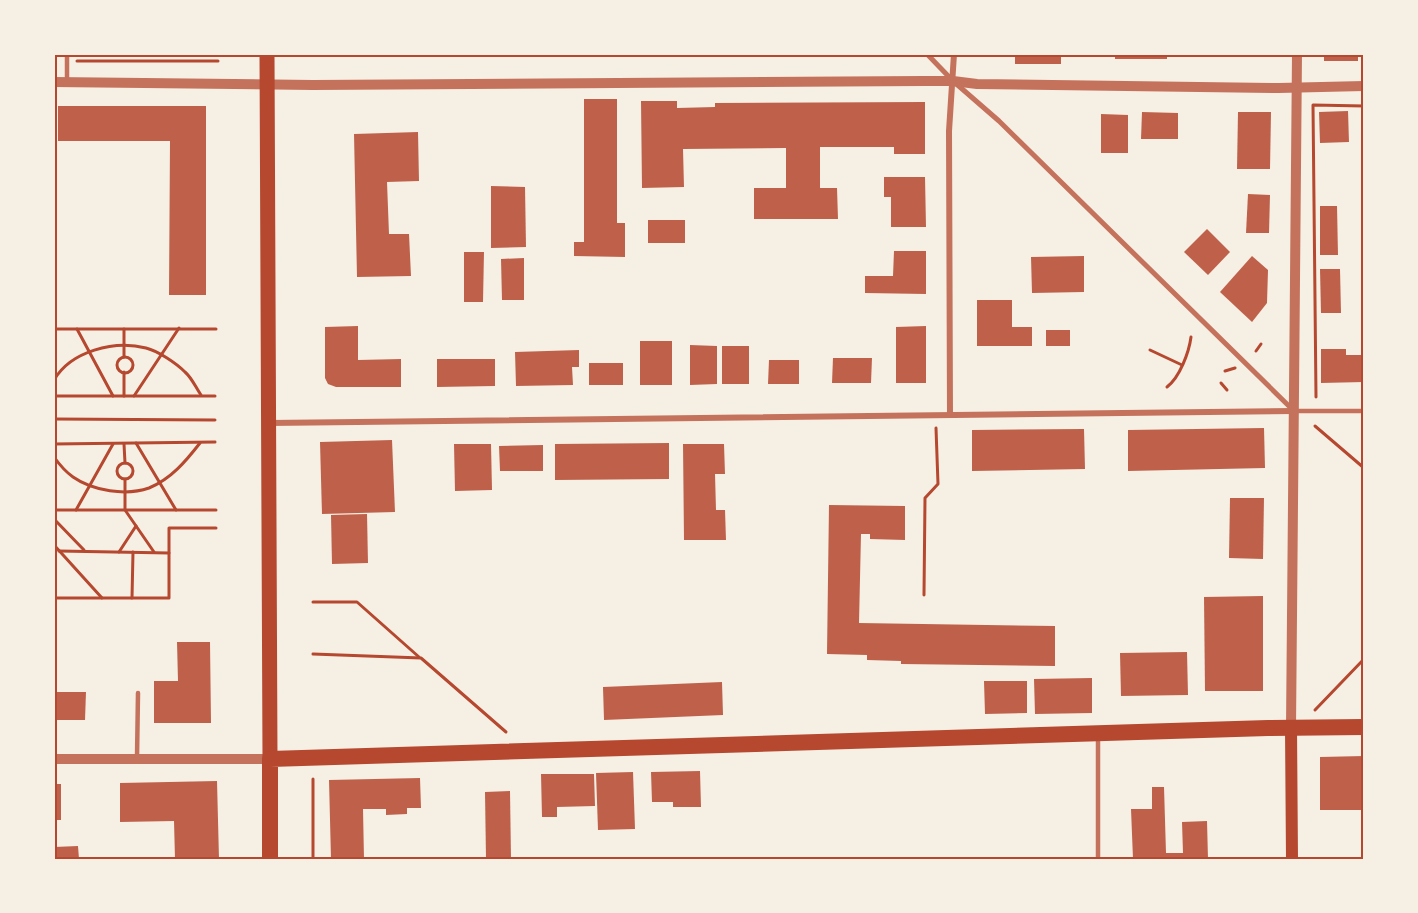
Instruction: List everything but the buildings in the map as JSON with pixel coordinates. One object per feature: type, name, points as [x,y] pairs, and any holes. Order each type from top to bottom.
[{"type":"highway","points":[[270,859],[270,759],[1364,727]]},
{"type":"main road","points":[[267,54],[270,759]]},
{"type":"main road","points":[[1291,728],[1292,859]]},
{"type":"street","points":[[927,54],[953,81],[999,121],[1294,411]]},
{"type":"street","points":[[950,415],[949,131],[954,54]]},
{"type":"street","points":[[1291,728],[1298,54]]},
{"type":"street","points":[[54,82],[432,84],[953,81],[977,84],[1364,86]]},
{"type":"street","points":[[269,423],[1294,411]]},
{"type":"street","points":[[54,759],[270,759]]},
{"type":"lane","points":[[67,54],[67,82]]},
{"type":"lane","points":[[1294,411],[1364,411]]},
{"type":"lane","points":[[137,758],[138,693]]},
{"type":"lane","points":[[1098,734],[1098,859]]},
{"type":"path","points":[[67,61],[218,61]]},
{"type":"path","points":[[1316,397],[1313,105],[1364,106]]},
{"type":"path","points":[[54,328],[216,329]]},
{"type":"path","points":[[76,328],[113,396]]},
{"type":"path","points":[[124,328],[124,357]]},
{"type":"path","points":[[134,396],[179,328]]},
{"type":"path","points":[[1167,387],[1174,381],[1182,365],[1190,347],[1191,337]]},
{"type":"path","points":[[1256,351],[1261,344]]},
{"type":"path","points":[[54,380],[73,360],[100,349],[124,345],[146,348],[161,355],[186,372],[201,395]]},
{"type":"path","points":[[1150,350],[1182,365]]},
{"type":"path","points":[[124,357],[130,359],[132,364],[130,371],[124,372],[117,365],[118,360],[124,357]]},
{"type":"path","points":[[1225,371],[1236,368]]},
{"type":"path","points":[[124,372],[124,396]]},
{"type":"path","points":[[1221,383],[1227,390]]},
{"type":"path","points":[[54,396],[215,396]]},
{"type":"path","points":[[54,419],[215,420]]},
{"type":"path","points":[[1315,426],[1364,468]]},
{"type":"path","points":[[924,595],[925,498],[938,484],[936,428]]},
{"type":"path","points":[[54,444],[216,442]]},
{"type":"path","points":[[124,443],[124,463]]},
{"type":"path","points":[[136,443],[176,510]]},
{"type":"path","points":[[54,457],[73,477],[89,485],[100,489],[125,492],[147,488],[159,482],[185,462],[200,443]]},
{"type":"path","points":[[76,510],[113,444]]},
{"type":"path","points":[[124,463],[131,466],[133,471],[131,476],[125,479],[119,477],[117,472],[119,465],[124,463]]},
{"type":"path","points":[[125,479],[125,510],[154,552]]},
{"type":"path","points":[[54,510],[216,510]]},
{"type":"path","points":[[54,519],[85,551]]},
{"type":"path","points":[[119,552],[136,526]]},
{"type":"path","points":[[54,598],[169,598],[169,528],[216,528]]},
{"type":"path","points":[[54,545],[102,598]]},
{"type":"path","points":[[60,551],[169,553]]},
{"type":"path","points":[[132,598],[133,552]]},
{"type":"path","points":[[313,602],[357,602],[506,732]]},
{"type":"path","points":[[313,654],[421,658]]},
{"type":"path","points":[[1314,711],[1364,659]]},
{"type":"path","points":[[313,779],[313,859]]}]
